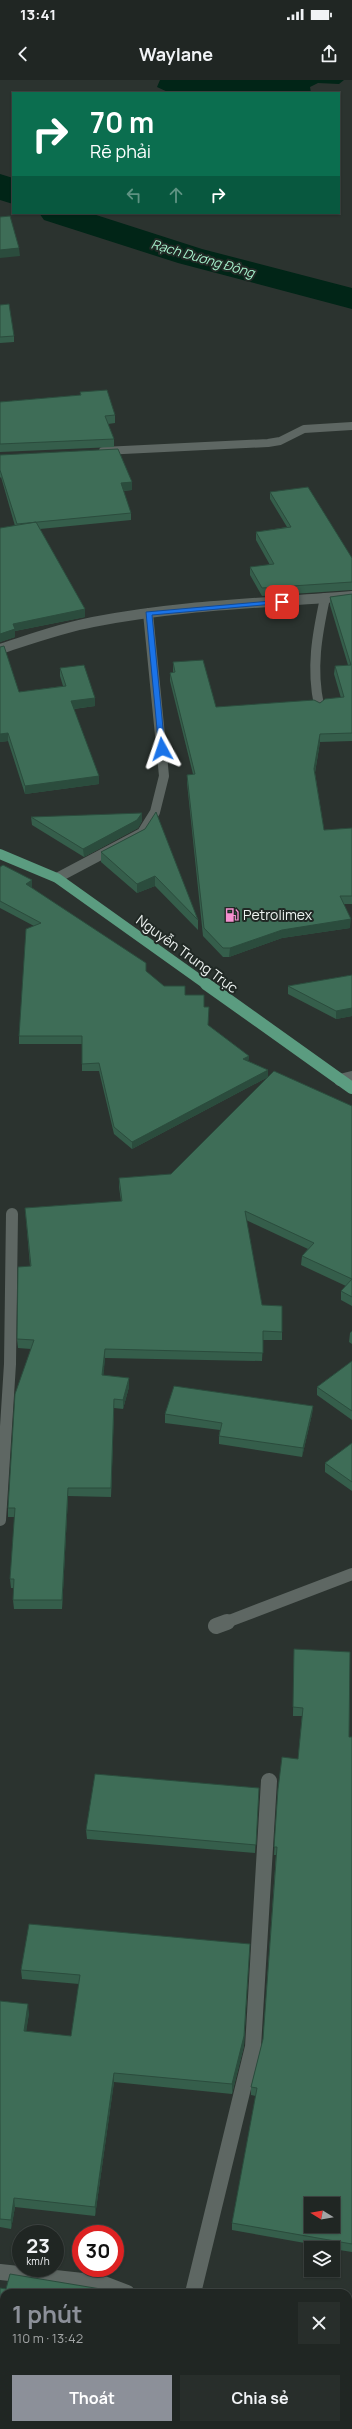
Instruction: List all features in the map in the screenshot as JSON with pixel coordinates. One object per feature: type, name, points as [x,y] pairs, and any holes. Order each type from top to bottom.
[{"type":"main road","name":"Nguyễn Trung Trực","points":[[0,854],[57,878],[352,1088]]},
{"type":"street","points":[[91,451],[268,444],[280,441],[304,429],[352,426]]},
{"type":"street","points":[[0,649],[91,622],[148,613],[352,596]]},
{"type":"street","points":[[319,705],[314,688],[312,655],[325,598]]},
{"type":"street","points":[[57,878],[142,833],[155,812],[164,776],[148,613]]},
{"type":"street","points":[[340,1080],[352,1077]]},
{"type":"street","points":[[0,1520],[10,1364],[12,1214]]},
{"type":"street","points":[[216,1626],[352,1574]]},
{"type":"street","points":[[194,2289],[253,2047],[269,1781]]},
{"type":"street","points":[[0,2272],[101,2283],[117,2289]]},
{"type":"shaded area","points":[[160,80],[344,80],[339,84],[318,83],[310,87],[311,92],[168,92],[157,87]]},
{"type":"building","points":[[10,216],[19,248],[0,250],[0,217]]},
{"type":"building","points":[[9,304],[14,336],[0,337],[0,305]]},
{"type":"building","points":[[107,390],[115,415],[105,416],[114,439],[0,444],[0,402],[81,395],[80,392]]},
{"type":"building","points":[[118,449],[132,482],[121,483],[131,513],[17,524],[0,470],[0,455]]},
{"type":"building","points":[[308,487],[352,558],[352,582],[262,588],[250,567],[274,564],[256,532],[291,527],[270,492]]},
{"type":"building","points":[[36,522],[85,609],[13,624],[15,629],[0,634],[0,528]]},
{"type":"building","points":[[352,594],[352,733],[320,734],[314,769],[324,830],[352,828],[352,896],[340,896],[351,919],[282,930],[230,948],[223,948],[204,928],[187,775],[195,774],[170,673],[175,672],[173,662],[203,660],[216,707],[314,700],[320,703],[325,699],[344,697],[335,666],[351,665],[330,597]]},
{"type":"building","points":[[4,646],[19,692],[66,686],[60,668],[84,665],[95,698],[71,701],[99,776],[25,786],[8,733],[0,734],[0,647]]},
{"type":"building","points":[[156,812],[198,920],[155,876],[137,884],[101,852],[145,829]]},
{"type":"building","points":[[142,813],[137,820],[83,849],[31,817]]},
{"type":"building","points":[[3,865],[32,880],[26,884],[146,963],[146,971],[164,986],[185,986],[185,995],[204,995],[204,1007],[209,1007],[208,1025],[249,1056],[243,1059],[268,1070],[132,1142],[114,1127],[99,1063],[82,1064],[82,1036],[19,1036],[26,929],[41,923],[0,901],[0,867]]},
{"type":"building","points":[[352,975],[352,1008],[336,1011],[288,986]]},
{"type":"building","points":[[274,1071],[352,1106],[352,1279],[302,1256],[314,1243],[245,1211],[262,1305],[282,1306],[282,1332],[263,1331],[263,1353],[105,1349],[102,1375],[129,1378],[123,1400],[114,1399],[111,1488],[68,1488],[62,1600],[13,1600],[14,1579],[10,1579],[15,1508],[8,1508],[15,1394],[34,1340],[17,1339],[18,1267],[31,1266],[25,1208],[122,1201],[119,1178],[171,1174]]},
{"type":"building","points":[[352,1279],[352,1297],[341,1291]]},
{"type":"building","points":[[352,1361],[352,1411],[317,1387]]},
{"type":"building","points":[[174,1386],[313,1406],[303,1448],[219,1436],[222,1423],[165,1414]]},
{"type":"building","points":[[352,1443],[352,1482],[325,1463]]},
{"type":"building","points":[[294,1649],[350,1652],[349,1737],[352,1737],[352,2244],[232,2223],[257,2088],[251,2087],[263,2039],[277,1847],[274,1847],[282,1757],[298,1759],[303,1708],[293,1707]]},
{"type":"building","points":[[95,1774],[259,1788],[256,1845],[86,1830]]},
{"type":"building","points":[[29,1924],[250,1944],[244,2036],[232,2084],[114,2073],[95,2207],[14,2198],[11,2220],[0,2219],[0,2001],[28,2004],[24,2031],[71,2036],[80,1975],[21,1970]]},
{"type":"building","points":[[10,2274],[12,2274],[12,2277],[28,2277],[101,2289],[6,2289]]},
{"type":"waterway","name":"Rạch Dương Đông","points":[[0,184],[12,193]]},
{"type":"waterway","name":"Rạch Dương Đông","points":[[59,214],[190,256],[352,299]]},
{"type":"place","name":"Petrolimex","points":[[232,915]]},
{"type":"route","points":[[162,749],[148,613],[282,602]]}]
